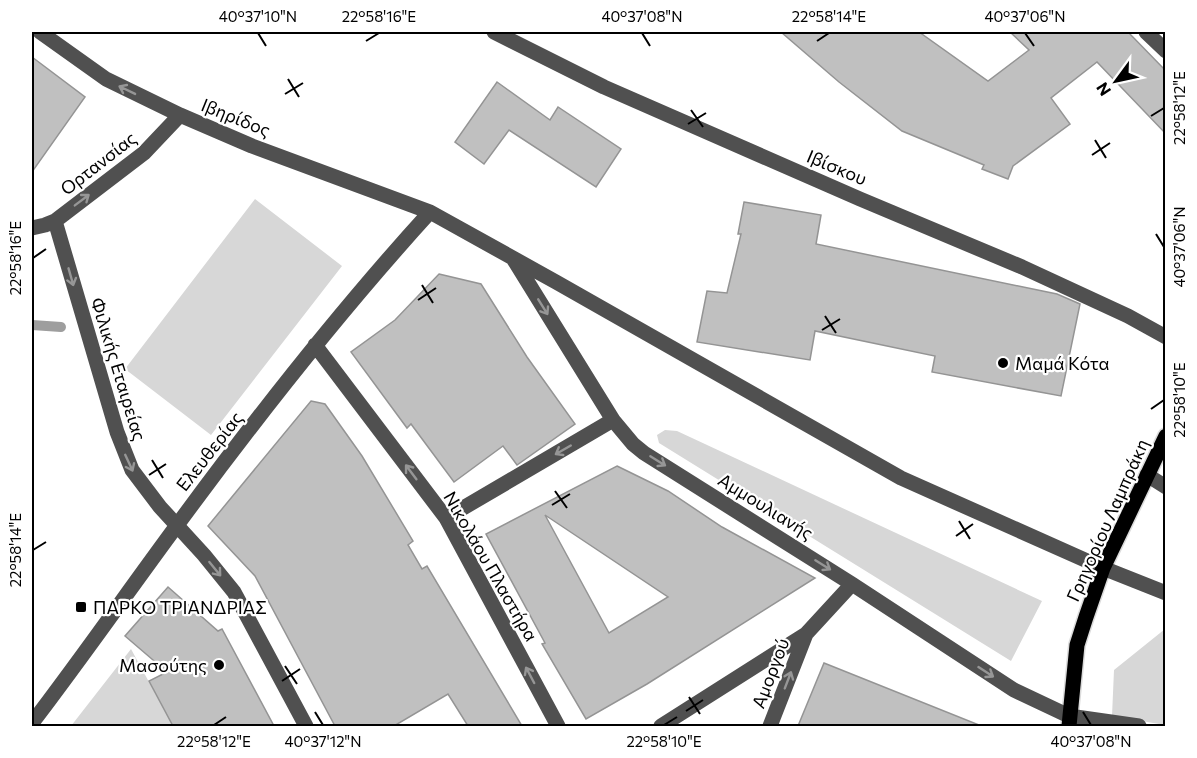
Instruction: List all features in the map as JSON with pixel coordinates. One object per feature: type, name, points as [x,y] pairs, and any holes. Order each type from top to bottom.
[{"type":"main road","name":"Γρηγορίου Λαμπράκη","points":[[1069,721],[1077,645],[1103,568],[1166,436]]},
{"type":"street","name":"Ιβηρίδος","points":[[40,32],[106,79],[180,115],[252,146],[430,213]]},
{"type":"street","name":"Ιβίσκου","points":[[494,32],[604,87],[1022,267],[1128,316],[1166,337]]},
{"type":"street","points":[[1146,32],[1166,51]]},
{"type":"street","name":"Ορτανσίας","points":[[32,228],[55,220],[144,153],[180,115]]},
{"type":"street","name":"Αμμουλιανής","points":[[430,213],[902,478],[1103,568],[1166,593]]},
{"type":"street","name":"Ελευθερίας","points":[[32,723],[176,526],[315,345],[374,273],[430,213]]},
{"type":"street","name":"Φιλικής Εταιρείας","points":[[55,220],[125,455],[141,484],[234,592],[306,726]]},
{"type":"street","name":"Αμμουλιανής","points":[[512,257],[613,420],[633,444],[644,453],[852,584],[1014,690],[1069,721],[1139,726]]},
{"type":"street","name":"Νικολάου Πλαστήρα","points":[[315,345],[446,518],[558,726]]},
{"type":"street","points":[[446,518],[613,420]]},
{"type":"street","points":[[1147,475],[1166,487]]},
{"type":"street","points":[[661,726],[806,634],[852,584]]},
{"type":"street","name":"Αμοργού","points":[[770,726],[806,634]]},
{"type":"shaded area","points":[[255,199],[342,266],[211,435],[125,369]]},
{"type":"shaded area","points":[[665,430],[677,431],[1042,601],[1011,661],[659,443],[657,435]]},
{"type":"shaded area","points":[[1165,629],[1165,725],[1112,716],[1114,670]]},
{"type":"shaded area","points":[[131,649],[173,726],[71,726]]},
{"type":"building","points":[[781,32],[919,32],[988,81],[1029,50],[1010,32],[1128,32],[1166,71],[1166,134],[1097,62],[1051,98],[1070,124],[1013,166],[1008,179],[982,169],[984,165],[902,131],[839,82]]},
{"type":"building","points":[[32,57],[85,97],[32,172]]},
{"type":"building","points":[[497,82],[550,120],[558,107],[621,149],[596,187],[509,130],[484,164],[455,142]]},
{"type":"building","points":[[744,202],[821,215],[816,244],[1057,294],[1080,304],[1061,396],[932,372],[935,356],[815,331],[810,360],[697,342],[707,291],[727,293],[741,234],[738,234]]},
{"type":"building","points":[[439,274],[481,284],[527,357],[575,424],[517,465],[503,446],[454,482],[411,424],[407,428],[351,352],[395,320]]},
{"type":"building","points":[[311,401],[325,404],[362,456],[413,541],[408,545],[422,569],[427,566],[522,726],[468,726],[448,694],[394,726],[335,726],[255,576],[208,526]]},
{"type":"building","points":[[617,466],[668,491],[722,527],[815,578],[647,684],[586,719],[542,644],[545,643],[486,534]],"holes":[[[545,515],[668,597],[609,633]]]},
{"type":"building","points":[[168,587],[218,631],[222,629],[274,726],[173,726],[149,681],[167,672],[125,636]]},
{"type":"building","points":[[824,663],[979,725],[979,726],[798,726]]},
{"type":"waterway","points":[[32,325],[61,327]]},
{"type":"place","name":"Μαμά Κότα","points":[[1003,363]]},
{"type":"place","name":"ΠΑΡΚΟ ΤΡΙΑΝΔΡΙΑΣ","points":[[81,607]]},
{"type":"place","name":"Μασούτης","points":[[219,665]]}]
